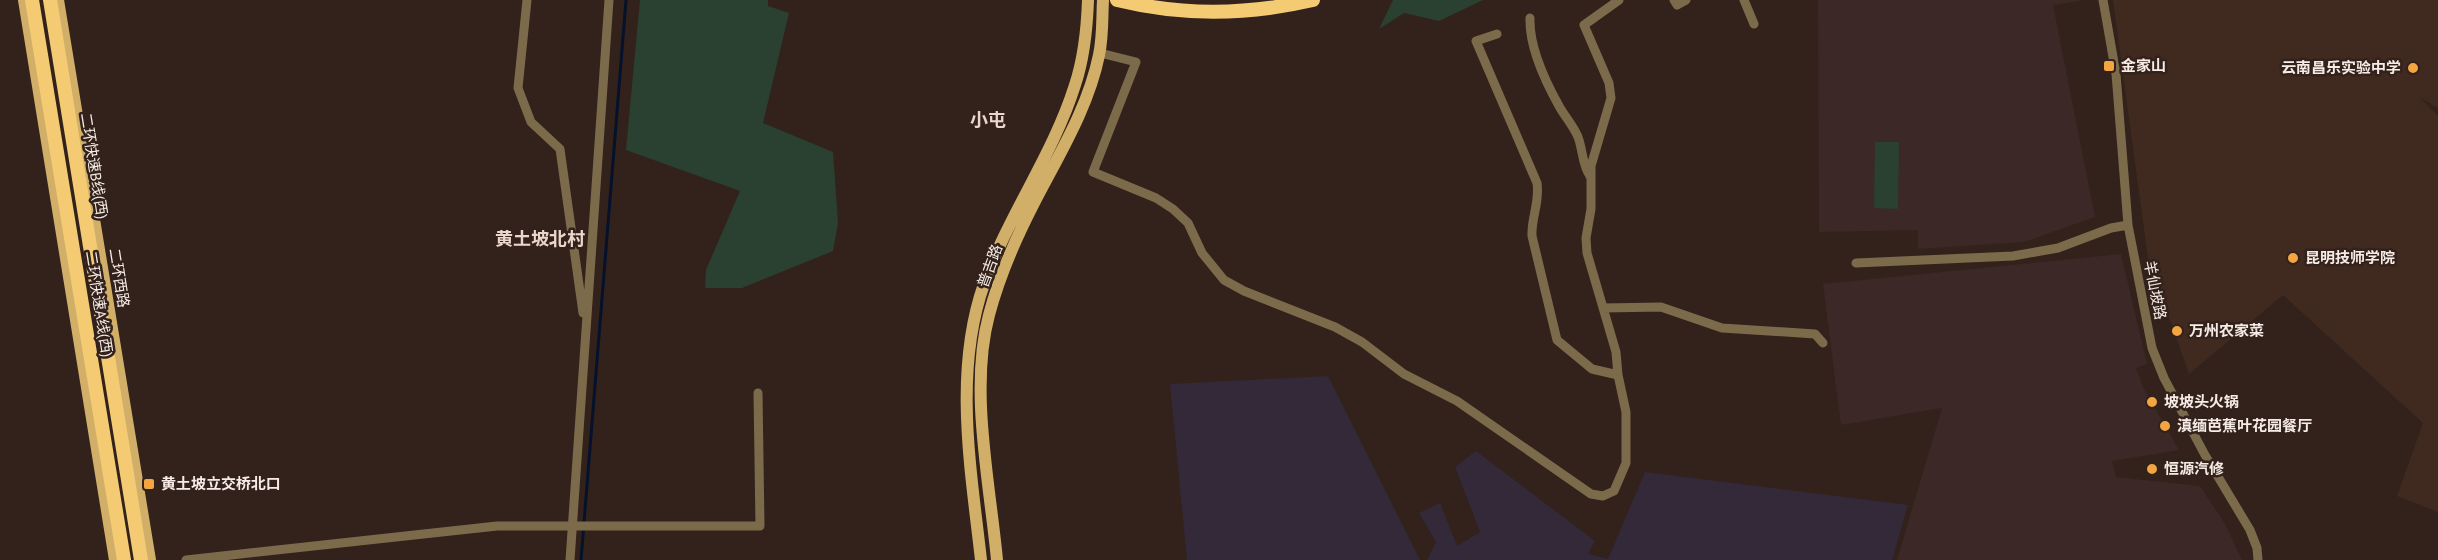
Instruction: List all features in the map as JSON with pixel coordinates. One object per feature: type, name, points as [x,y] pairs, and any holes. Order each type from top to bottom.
[{"type":"highway","name":"二环快速A线(西)","points":[[33,0],[124,560]]},
{"type":"highway","name":"二环快速B线(西)","points":[[54,0],[66,97],[141,560]]},
{"type":"highway","points":[[1117,0],[1164,9],[1217,12],[1256,10],[1313,0]]},
{"type":"main road","points":[[24,0],[115,560]]},
{"type":"main road","name":"二环西路","points":[[54,0],[150,560]]},
{"type":"main road","points":[[1087,0],[1103,2]]},
{"type":"main road","name":"普吉路","points":[[981,560],[967,415],[969,353],[975,318],[996,252],[1075,87],[1083,54],[1087,0]]},
{"type":"main road","name":"普吉路","points":[[997,560],[982,414],[983,353],[988,316],[1005,265],[1068,140],[1090,88],[1100,53],[1103,2]]},
{"type":"street","points":[[527,0],[518,88],[531,122],[560,149],[584,322]]},
{"type":"street","points":[[570,560],[609,0]]},
{"type":"street","points":[[1100,53],[1136,62],[1093,172],[1156,198],[1173,209],[1188,223],[1202,254],[1224,280],[1335,327],[1362,342],[1404,374],[1457,401],[1591,494],[1603,496],[1614,491],[1626,463],[1626,412],[1617,375],[1616,352],[1587,253],[1593,160],[1611,98],[1609,83],[1584,25],[1619,0]]},
{"type":"street","points":[[1674,0],[1677,5],[1686,0]]},
{"type":"street","points":[[1744,0],[1754,24]]},
{"type":"street","name":"羊仙坡路","points":[[2103,0],[2116,74],[2128,225],[2152,348],[2164,378],[2205,455],[2250,530],[2257,548],[2258,560]]},
{"type":"street","points":[[1530,18],[1532,41],[1560,108],[1572,123],[1580,140],[1586,171],[1591,178]]},
{"type":"street","points":[[1497,34],[1476,41],[1537,183],[1539,194],[1531,225],[1532,236],[1557,340],[1592,369],[1617,375]]},
{"type":"street","points":[[1856,263],[2013,256],[2058,248],[2111,228],[2128,225]]},
{"type":"street","points":[[571,232],[592,230]]},
{"type":"street","points":[[1603,308],[1661,307],[1722,328],[1815,334],[1823,343]]},
{"type":"street","points":[[186,560],[497,526],[760,526],[758,393]]},
{"type":"shaded area","points":[[1818,0],[2084,0],[2053,5],[2095,217],[2024,242],[1918,249],[1918,230],[1819,232]]},
{"type":"shaded area","name":"昆明技师学院","points":[[2113,0],[2438,0],[2438,108],[2419,97],[2438,116],[2438,512],[2397,496],[2423,423],[2283,295],[2189,374],[2166,308],[2155,310]]},
{"type":"shaded area","points":[[2121,254],[2147,364],[2136,368],[2143,387],[2179,450],[2112,461],[2116,477],[2200,486],[2224,522],[2242,560],[1897,560],[1942,408],[1841,425],[1823,284]]},
{"type":"shaded area","points":[[1328,376],[1420,560],[1187,560],[1170,384]]},
{"type":"shaded area","points":[[1476,451],[1595,541],[1588,554],[1608,559],[1645,472],[1908,505],[1892,560],[1427,560],[1436,542],[1419,513],[1440,503],[1457,546],[1480,532],[1455,467]]},
{"type":"green space","points":[[640,0],[768,0],[768,6],[789,13],[763,123],[833,152],[838,223],[833,251],[742,288],[705,288],[706,270],[740,191],[626,150]]},
{"type":"green space","points":[[1393,0],[1483,0],[1439,21],[1404,13],[1379,29]]},
{"type":"green space","points":[[1875,142],[1899,142],[1898,209],[1874,208]]},
{"type":"waterway","points":[[581,560],[626,0]]},
{"type":"place","name":"金家山","points":[[2109,66]]},
{"type":"place","name":"云南昌乐实验中学","points":[[2413,68]]},
{"type":"place","name":"昆明技师学院","points":[[2293,258]]},
{"type":"place","name":"万州农家菜","points":[[2177,331]]},
{"type":"place","name":"坡坡头火锅","points":[[2152,402]]},
{"type":"place","name":"滇缅芭蕉叶花园餐厅","points":[[2165,426]]},
{"type":"place","name":"恒源汽修","points":[[2152,469]]},
{"type":"place","name":"黄土坡立交桥北口","points":[[149,484]]},
{"type":"district","name":"小屯","points":[[988,120]]},
{"type":"district","name":"黄土坡北村","points":[[540,239]]}]
